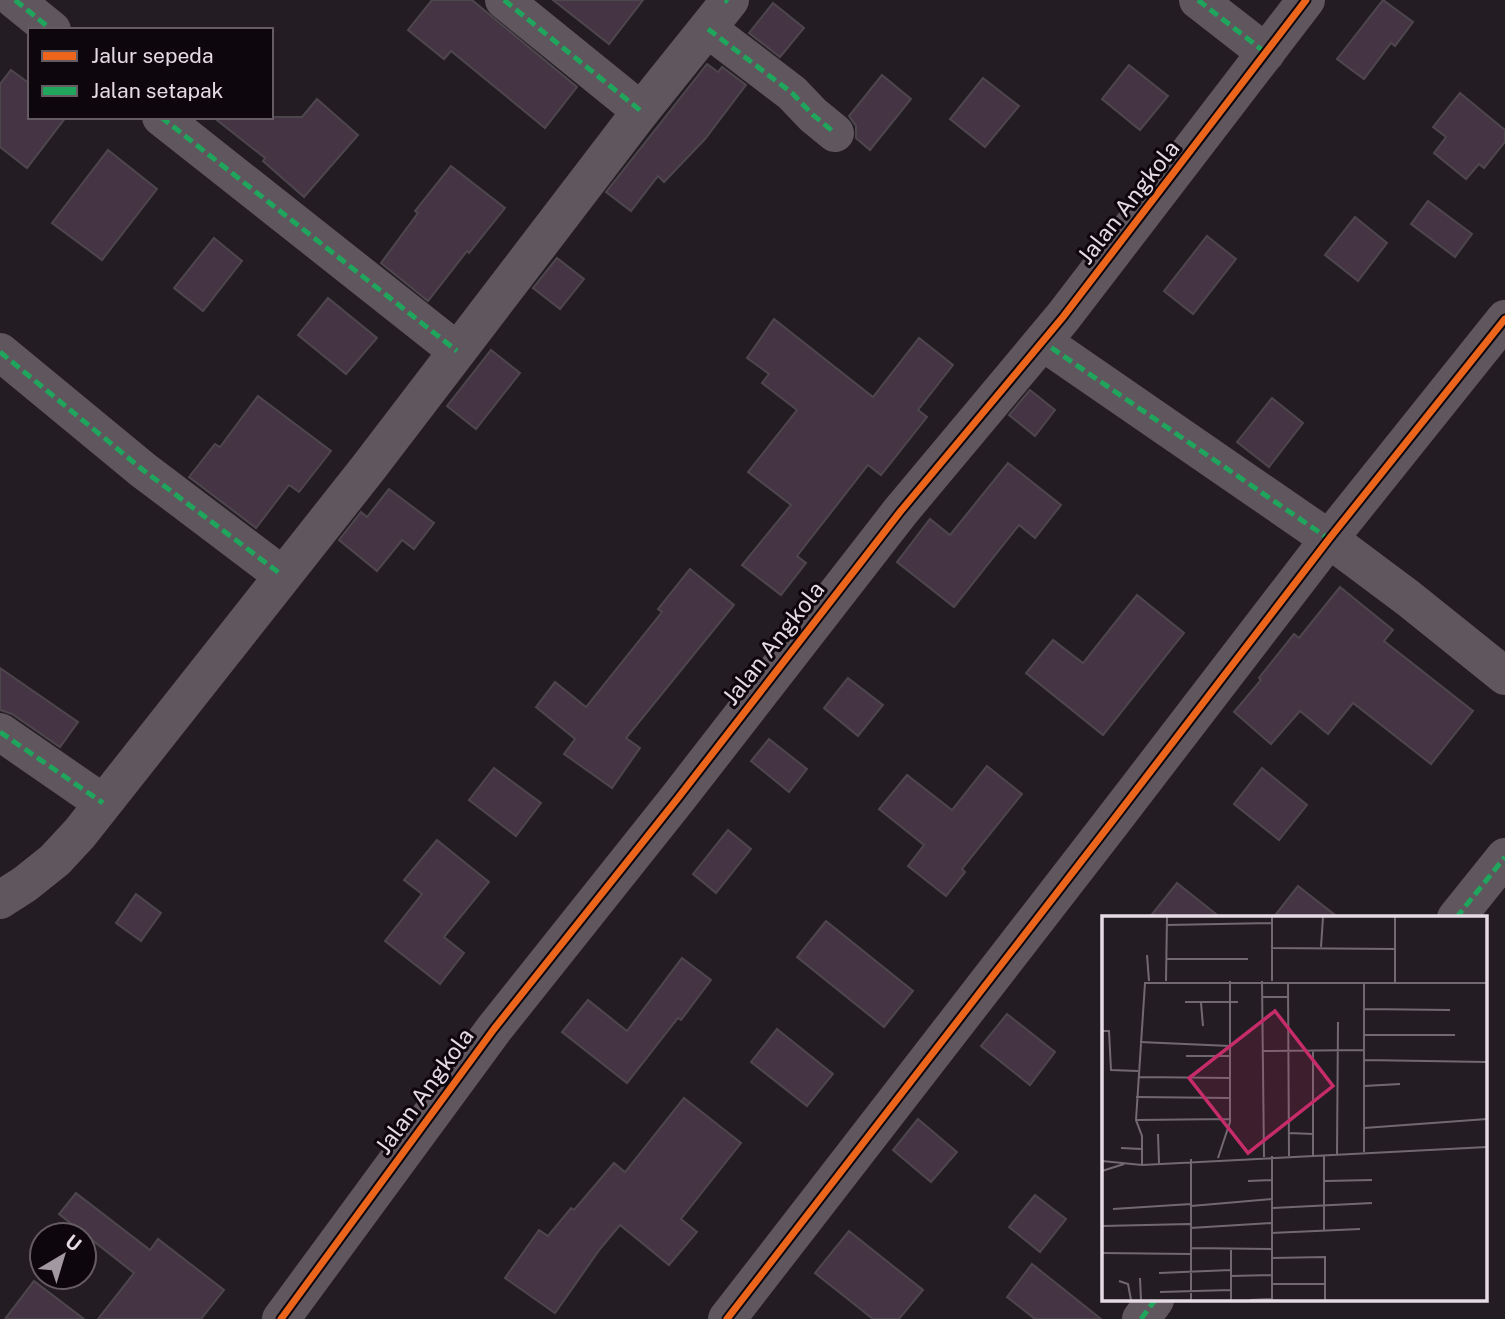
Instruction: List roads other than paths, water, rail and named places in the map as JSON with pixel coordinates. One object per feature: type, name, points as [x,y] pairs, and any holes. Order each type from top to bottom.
[{"type":"street","points":[[15,0],[50,28]]},
{"type":"street","points":[[504,0],[642,111]]},
{"type":"street","points":[[1198,0],[1266,53]]},
{"type":"street","name":"Jalan Angkola","points":[[281,1319],[494,1029],[900,512],[1043,342],[1306,0]]},
{"type":"street","points":[[0,900],[55,860],[80,834],[369,467],[723,8],[792,93],[835,134]]},
{"type":"street","points":[[164,119],[457,352]]},
{"type":"street","points":[[727,1319],[1329,539],[1505,319]]},
{"type":"street","points":[[1043,342],[1329,539],[1505,676]]},
{"type":"street","points":[[0,352],[142,470],[282,575]]},
{"type":"street","points":[[0,732],[103,803]]},
{"type":"street","points":[[1458,916],[1505,857]]},
{"type":"street","points":[[1141,1319],[1154,1302]]}]
